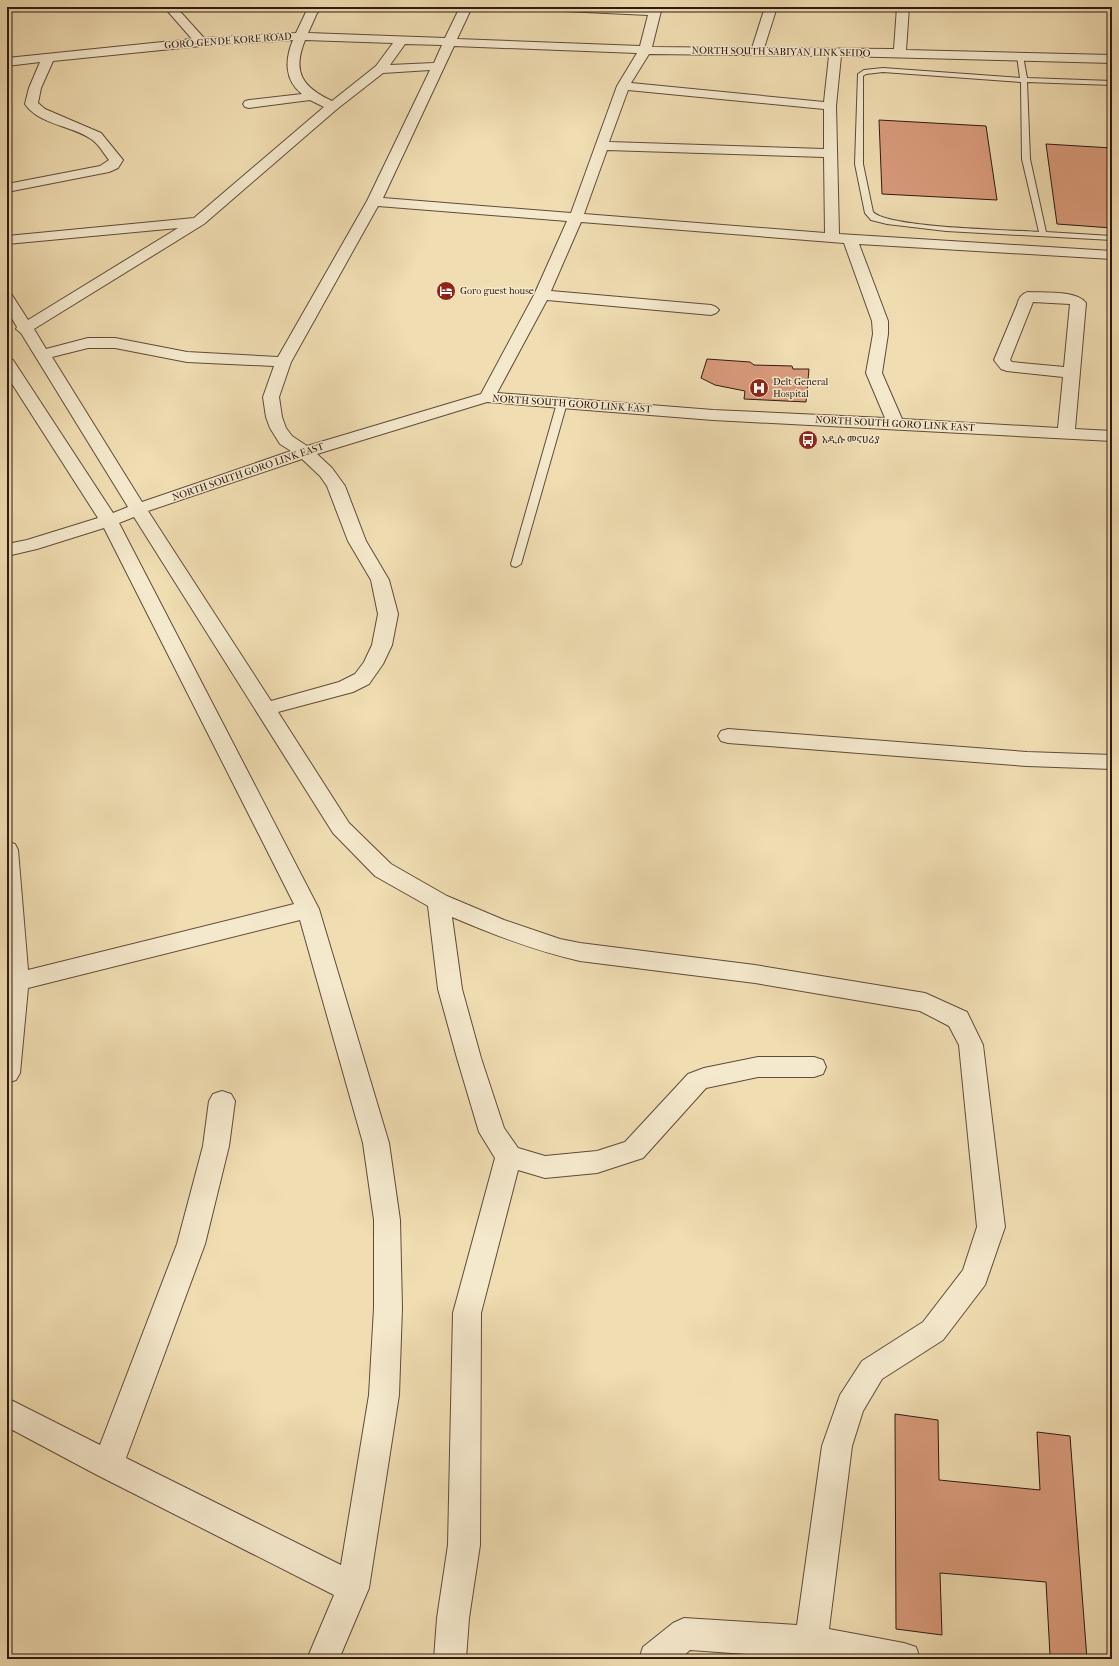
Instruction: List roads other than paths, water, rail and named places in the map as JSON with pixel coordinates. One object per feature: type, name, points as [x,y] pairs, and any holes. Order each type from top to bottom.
[{"type":"street","points":[[7,8],[12,7]]},
{"type":"street","points":[[170,7],[201,42]]},
{"type":"street","points":[[317,7],[312,12],[292,54],[293,71],[299,84],[313,96],[333,106]]},
{"type":"street","points":[[266,709],[346,687],[362,679],[373,664],[379,652],[388,614],[380,580],[358,541],[336,486],[326,472],[305,452],[286,440],[278,428],[274,417],[271,397],[283,362],[374,201],[466,7]]},
{"type":"street","points":[[487,398],[542,295],[576,217],[603,146],[623,86],[645,50],[655,9],[542,7]]},
{"type":"street","points":[[757,52],[771,7]]},
{"type":"street","points":[[900,53],[903,7]]},
{"type":"street","name":"GORO-GENDE KORE ROAD","points":[[8,60],[48,58],[201,42],[300,36],[451,41]]},
{"type":"street","points":[[24,328],[199,221],[333,106],[380,69],[393,54],[402,39]]},
{"type":"street","name":"NORTH SOUTH SABIYAN LINK SEIDO","points":[[451,41],[645,50],[900,53],[1112,59]]},
{"type":"street","points":[[832,238],[830,106],[835,53]]},
{"type":"street","points":[[7,188],[104,169],[113,165],[116,160],[96,136],[40,112],[32,104],[34,88],[48,58]]},
{"type":"street","points":[[380,69],[438,66]]},
{"type":"street","points":[[623,86],[830,106]]},
{"type":"street","points":[[249,104],[313,96]]},
{"type":"street","points":[[603,146],[830,153]]},
{"type":"street","points":[[374,201],[832,238],[1112,255]]},
{"type":"street","points":[[7,240],[199,221]]},
{"type":"street","points":[[850,238],[880,321],[881,330],[874,373],[896,424]]},
{"type":"street","points":[[542,295],[711,310]]},
{"type":"street","points":[[7,298],[24,328],[57,378],[138,509],[341,828],[383,870],[439,902],[496,926],[558,947],[580,952],[755,974],[925,1002],[958,1019],[971,1045],[991,1227],[975,1276],[933,1331],[872,1370],[850,1405],[836,1446],[810,1642]]},
{"type":"street","points":[[1066,434],[1072,373],[1078,301],[1069,299],[1026,298],[1025,305],[1002,360],[1003,363],[1007,366],[1072,373]]},
{"type":"street","points":[[41,355],[88,343],[114,343],[187,357],[283,362]]},
{"type":"street","points":[[7,363],[109,521],[308,909],[376,1143],[387,1220],[388,1308],[384,1395],[353,1588],[323,1659]]},
{"type":"street","name":"NORTH SOUTH GORO LINK EAST","points":[[7,550],[31,545],[109,521],[138,509],[305,452],[451,407],[487,398],[712,415],[1112,436]]},
{"type":"street","points":[[728,736],[1027,759],[1112,762]]},
{"type":"street","points":[[7,855],[18,982],[7,1073]]},
{"type":"street","points":[[439,902],[450,990],[464,1043],[492,1132],[509,1156],[545,1167],[597,1162],[634,1150],[697,1081],[704,1078],[758,1067],[814,1067]]},
{"type":"street","points":[[18,982],[308,909]]},
{"type":"street","points":[[108,1465],[192,1244],[216,1146],[222,1101]]},
{"type":"street","points":[[450,1659],[453,1618],[464,1545],[467,1313],[509,1156]]},
{"type":"street","points":[[7,1412],[108,1465],[353,1588]]},
{"type":"street","points":[[655,1659],[684,1634],[810,1642],[904,1659]]},
{"type":"lane","points":[[1020,56],[1024,80],[1026,159],[1042,234]]},
{"type":"lane","points":[[1112,83],[1024,80],[883,70],[864,72],[860,75],[859,164],[869,213],[877,219],[887,222],[946,229],[1112,238]]},
{"type":"lane","points":[[516,564],[562,403]]},
{"type":"place","name":"Goro guest house","points":[[446,291]]},
{"type":"place","name":"Delt General Hospital","points":[[759,388]]},
{"type":"place","name":"አዲሱ መናሀሪያ","points":[[808,440]]}]
